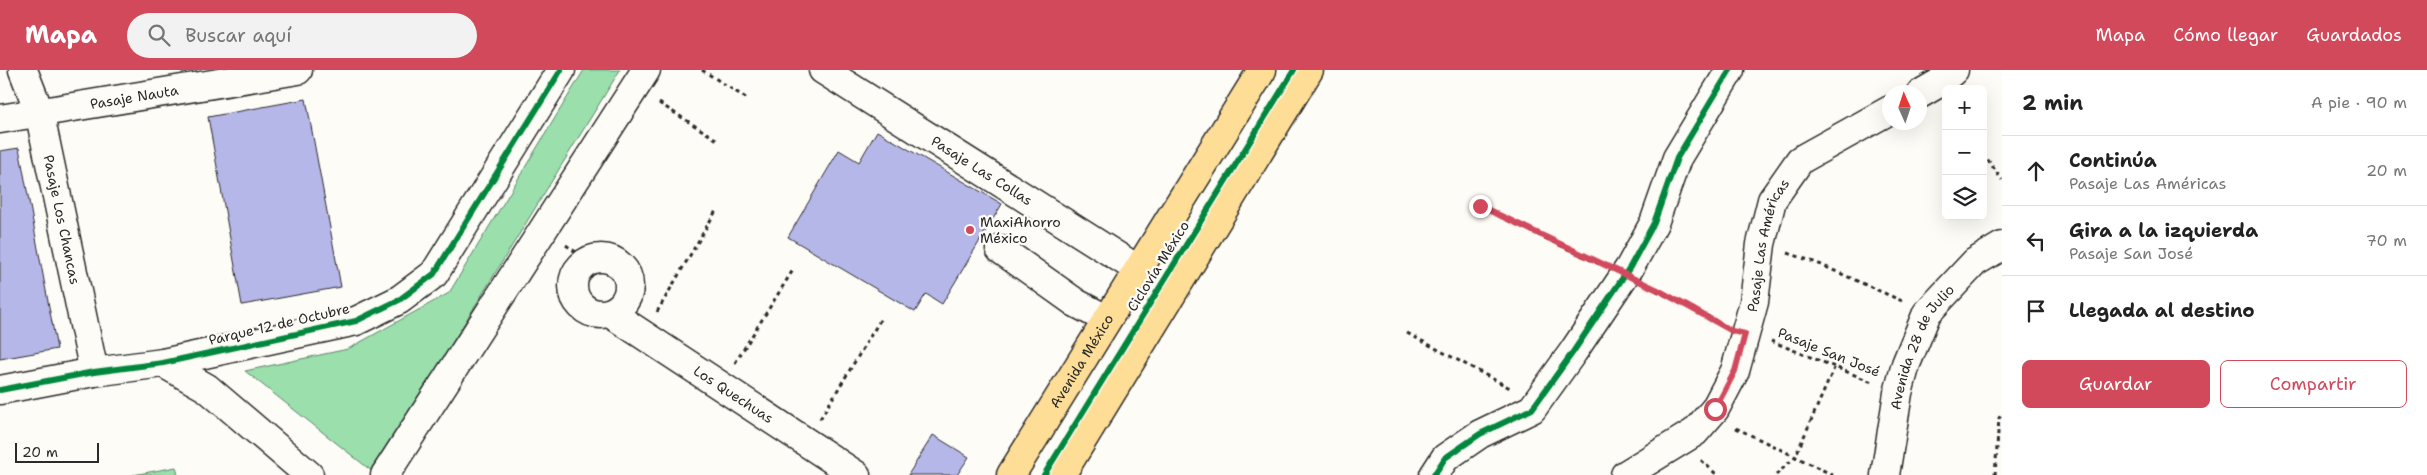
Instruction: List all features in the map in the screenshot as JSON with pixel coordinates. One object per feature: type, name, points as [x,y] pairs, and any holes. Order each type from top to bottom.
[{"type":"main road","name":"Avenida México","points":[[1011,475],[1262,70]]},
{"type":"main road","points":[[1061,475],[1309,70]]},
{"type":"street","name":"Pasaje Los Chancas","points":[[23,70],[39,112],[94,372]]},
{"type":"street","name":"Pasaje Nauta","points":[[0,119],[298,70]]},
{"type":"street","name":"Parque 12 de Octubre","points":[[0,390],[94,372],[162,363],[356,321],[399,300],[434,274],[561,70]]},
{"type":"street","name":"Pasaje Las Collas","points":[[823,70],[1139,270]]},
{"type":"street","points":[[1434,475],[1445,458],[1480,434],[1532,409],[1624,276],[1654,223],[1678,158],[1730,70]]},
{"type":"street","points":[[384,475],[641,79]]},
{"type":"street","name":"Pasaje Las Américas","points":[[1625,475],[1695,432],[1715,409],[1735,371],[1754,302],[1762,244],[1772,200],[1800,160],[1882,114]]},
{"type":"street","name":"Avenida 28 de Julio","points":[[1886,475],[1898,393],[1906,364],[1927,313],[1975,262],[2002,246]]},
{"type":"street","points":[[1000,249],[1076,303],[1106,319]]},
{"type":"street","name":"Los Quechuas","points":[[610,313],[856,475]]},
{"type":"street","points":[[162,363],[206,388],[309,475]]},
{"type":"path","points":[[702,70],[746,98]]},
{"type":"path","points":[[641,79],[720,141]]},
{"type":"path","points":[[1987,159],[2002,180]]},
{"type":"path","points":[[643,335],[717,209]]},
{"type":"path","points":[[1762,244],[1817,263],[1927,313]]},
{"type":"path","points":[[721,386],[794,270]]},
{"type":"path","points":[[806,442],[882,317]]},
{"type":"path","points":[[1407,333],[1508,386],[1532,409]]},
{"type":"path","points":[[1776,475],[1795,457],[1835,366]]},
{"type":"path","points":[[1715,409],[1739,430],[1833,475]]},
{"type":"path","points":[[1995,475],[1998,426],[2002,414]]},
{"type":"green space","points":[[584,70],[620,70],[373,472],[245,371],[348,349],[449,293]]},
{"type":"green space","points":[[176,467],[178,475],[133,475]]},
{"type":"building","points":[[306,99],[341,287],[242,305],[208,117]]},
{"type":"building","points":[[877,131],[1002,204],[942,304],[926,294],[915,312],[788,237],[839,150],[859,162]]},
{"type":"building","points":[[19,148],[57,349],[0,359],[0,151]]},
{"type":"building","points":[[933,435],[969,457],[957,475],[908,475]]},
{"type":"cycle path","points":[[0,390],[94,372],[163,363],[356,321],[399,300],[434,274],[561,70]]},
{"type":"cycle path","name":"Ciclovía México","points":[[1044,475],[1294,70]]},
{"type":"cycle path","points":[[1434,475],[1445,458],[1480,434],[1532,409],[1630,267],[1654,223],[1677,158],[1730,70]]},
{"type":"place","name":"MaxiAhorro México","points":[[970,230]]},
{"type":"route","points":[[1480,206],[1624,276],[1660,291],[1732,331],[1745,334],[1735,371],[1715,409]]}]
